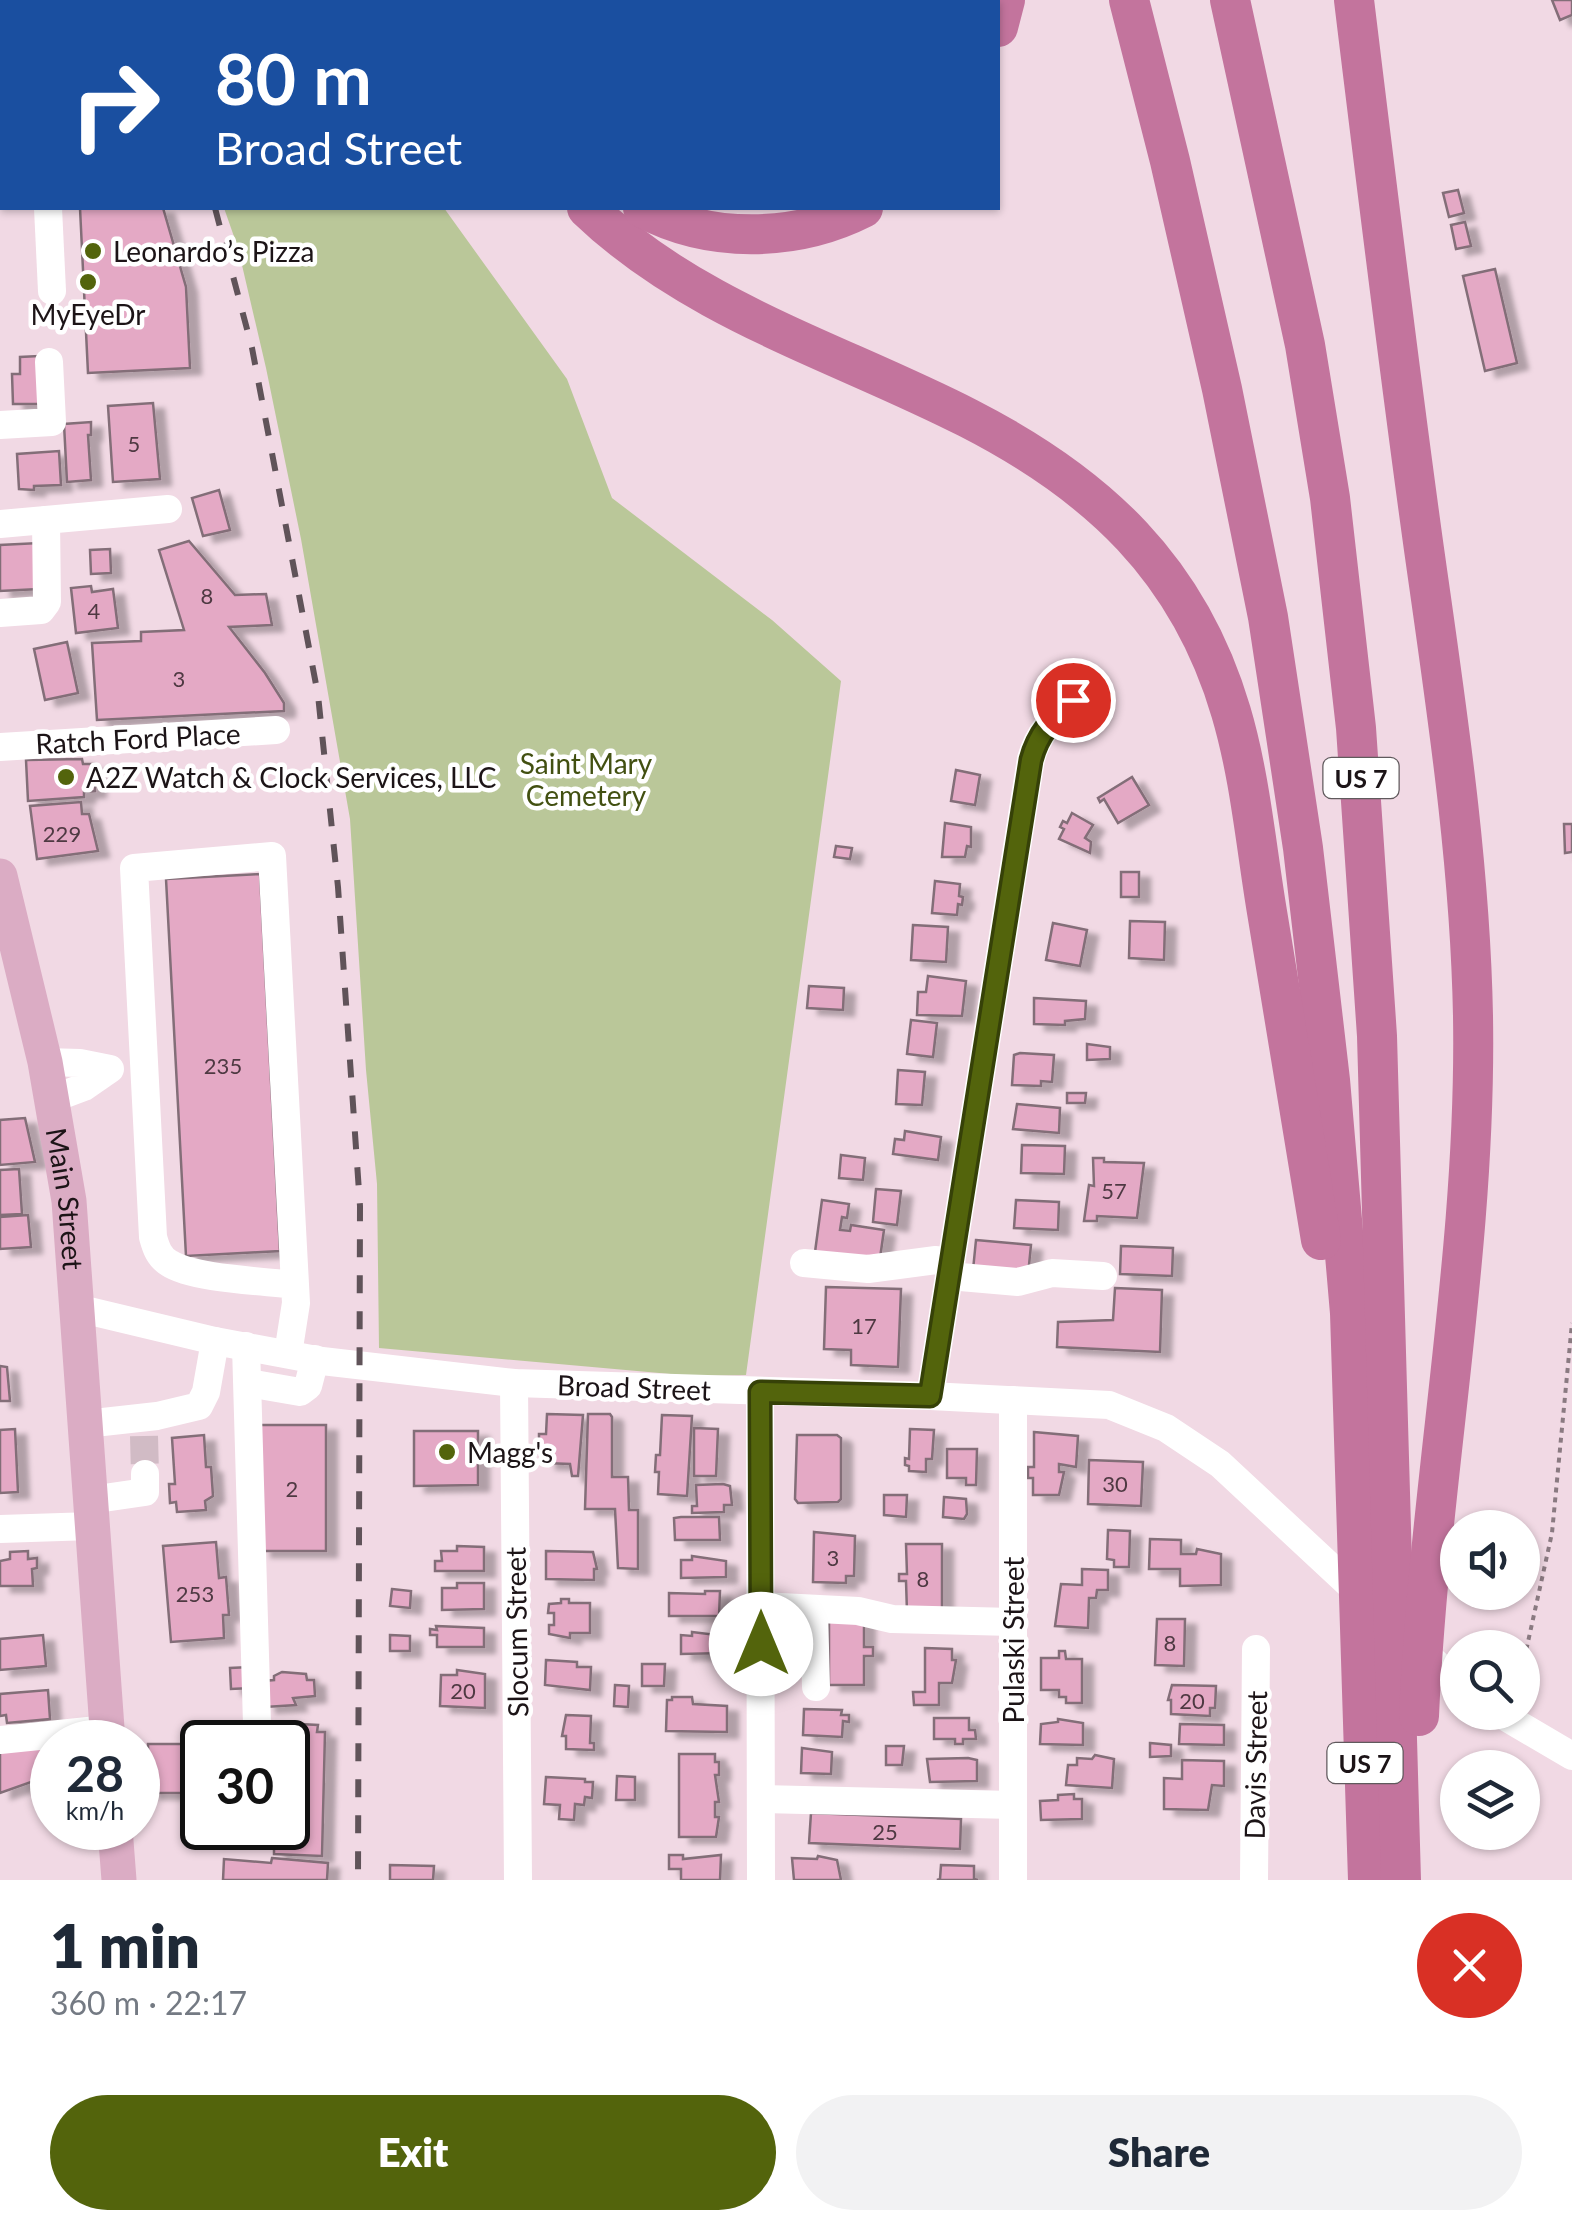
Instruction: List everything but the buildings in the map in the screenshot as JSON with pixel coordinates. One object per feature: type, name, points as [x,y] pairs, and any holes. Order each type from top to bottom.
[{"type":"highway","name":"US 7","points":[[1129,0],[1222,389],[1268,617],[1317,964],[1350,1313],[1353,1529],[1368,1880]]},
{"type":"highway","name":"US 7","points":[[1230,0],[1305,344],[1330,498],[1356,728],[1376,1036],[1392,1566],[1408,1691],[1402,1880]]},
{"type":"highway","points":[[1354,0],[1379,219],[1457,798],[1471,961],[1471,1127],[1429,1602],[1408,1691],[1418,1880]]},
{"type":"highway","points":[[589,210],[634,250],[688,284],[951,409],[1048,463],[1125,526],[1185,606],[1212,658],[1240,749],[1329,1292],[1353,1529]]},
{"type":"highway","points":[[648,210],[704,229],[761,234],[796,231],[859,210]]},
{"type":"main road","name":"Main Street","points":[[0,876],[45,1062],[68,1201],[107,1720]]},
{"type":"main road","points":[[117,1850],[119,1880]]},
{"type":"street","points":[[48,210],[52,291]]},
{"type":"street","points":[[0,425],[52,422],[50,362]]},
{"type":"street","points":[[0,524],[168,509]]},
{"type":"street","points":[[0,613],[41,610],[47,602],[46,520]]},
{"type":"street","points":[[930,1396],[1031,760],[1036,740],[1073,700]]},
{"type":"street","name":"Ratch Ford Place","points":[[0,746],[276,730]]},
{"type":"street","points":[[248,1384],[300,1392],[308,1386],[295,1322],[295,1286],[272,856],[134,868],[152,1237],[157,1252],[165,1262],[183,1270],[295,1286]]},
{"type":"street","points":[[45,1062],[80,1062],[110,1069],[145,1066]]},
{"type":"street","points":[[52,1099],[84,1087],[110,1069]]},
{"type":"street","points":[[804,1264],[868,1269],[936,1260],[951,1270],[1018,1282],[1052,1273],[1103,1276]]},
{"type":"street","name":"Broad Street","points":[[77,1308],[214,1341],[302,1357],[514,1384],[930,1396],[1109,1406],[1166,1428],[1220,1464],[1440,1666]]},
{"type":"street","points":[[86,1424],[143,1427],[198,1406],[206,1392],[214,1341]]},
{"type":"street","points":[[246,1346],[257,1720]]},
{"type":"street","name":"Slocum Street","points":[[514,1384],[518,1880]]},
{"type":"street","points":[[760,1392],[762,1880]]},
{"type":"street","name":"Pulaski Street","points":[[1013,1400],[1013,1880]]},
{"type":"street","points":[[0,1528],[91,1513],[144,1492],[145,1474]]},
{"type":"street","points":[[760,1606],[858,1611],[892,1620],[1013,1622]]},
{"type":"street","points":[[814,1608],[816,1687]]},
{"type":"street","name":"Davis Street","points":[[1254,1880],[1256,1649]]},
{"type":"street","points":[[1527,1730],[1572,1756]]},
{"type":"street","points":[[0,1740],[30,1739]]},
{"type":"street","points":[[762,1800],[1013,1806]]},
{"type":"path","points":[[1531,1630],[1552,1533],[1572,1323]]},
{"type":"green space","name":"Saint Mary Cemetery","points":[[225,210],[445,210],[567,379],[612,498],[772,620],[841,681],[746,1375],[693,1376],[379,1348],[377,1184],[350,819],[301,539],[238,248]]},
{"type":"tunnel","points":[[144,1436],[145,1474]]},
{"type":"railway","points":[[216,210],[252,348],[318,695],[338,887],[360,1206],[358,1880]]},
{"type":"place","name":"Leonardo’s Pizza","points":[[93,251]]},
{"type":"place","name":"MyEyeDr","points":[[88,282]]},
{"type":"place","name":"A2Z Watch & Clock Services, LLC","points":[[66,777]]},
{"type":"place","name":"Magg's","points":[[447,1452]]},
{"type":"route","points":[[761,1644],[760,1392],[930,1396],[1031,760],[1036,740],[1073,700]]}]
